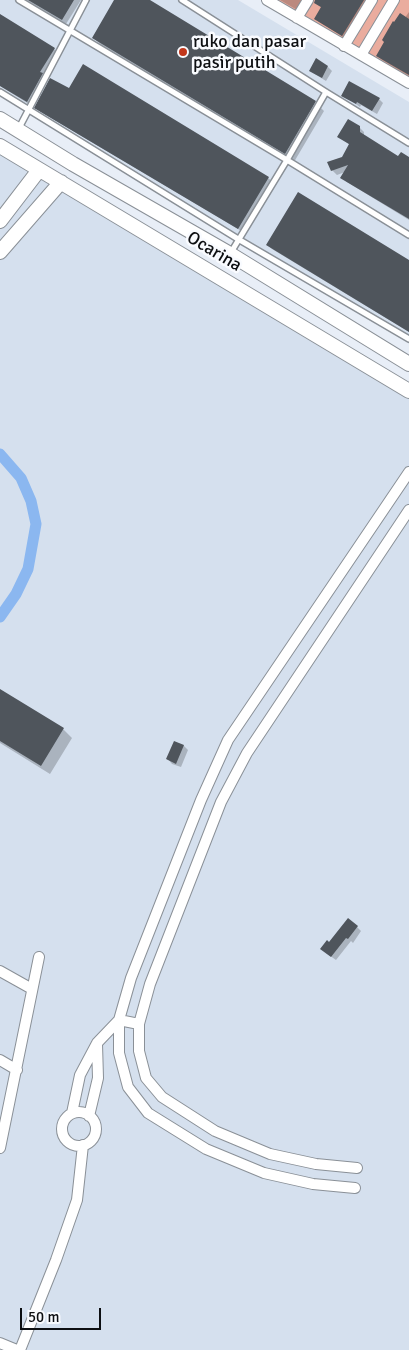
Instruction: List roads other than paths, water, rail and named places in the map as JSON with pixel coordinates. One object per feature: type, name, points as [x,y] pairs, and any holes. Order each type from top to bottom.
[{"type":"main road","name":"Ocarina","points":[[0,119],[230,254],[409,364]]},
{"type":"main road","name":"Ocarina","points":[[0,146],[409,391]]},
{"type":"main road","points":[[0,221],[39,170]]},
{"type":"main road","points":[[0,252],[61,182]]},
{"type":"street","points":[[267,0],[409,83]]},
{"type":"street","points":[[297,18],[308,0]]},
{"type":"street","points":[[344,46],[372,0]]},
{"type":"street","points":[[361,55],[394,0]]},
{"type":"street","points":[[355,1188],[313,1184],[264,1173],[206,1149],[148,1113],[128,1088],[119,1053],[119,1020],[131,978],[201,800],[228,740],[409,472]]},
{"type":"street","points":[[357,1168],[316,1164],[270,1154],[216,1131],[162,1097],[146,1078],[139,1051],[139,1024],[150,984],[221,802],[247,753],[409,510]]},
{"type":"street","points":[[174,868],[192,876]]},
{"type":"street","points":[[0,1148],[39,957]]},
{"type":"street","points":[[0,971],[32,989]]},
{"type":"street","points":[[119,1020],[139,1024]]},
{"type":"street","points":[[72,1113],[80,1075],[97,1044],[119,1020]]},
{"type":"street","points":[[89,1116],[98,1078],[97,1044]]},
{"type":"street","points":[[0,1060],[17,1070]]},
{"type":"street","points":[[78,1112],[89,1116],[94,1122],[93,1138],[83,1145],[71,1144],[63,1134],[64,1122],[72,1113],[78,1112]]},
{"type":"street","points":[[0,1343],[18,1350],[56,1260],[77,1200],[83,1145]]},
{"type":"lane","points":[[19,0],[409,234]]},
{"type":"lane","points":[[18,130],[27,109],[86,0]]},
{"type":"lane","points":[[182,0],[326,92],[409,142]]},
{"type":"lane","points":[[0,92],[238,239],[409,339]]},
{"type":"lane","points":[[230,254],[326,92]]},
{"type":"waterway","points":[[0,454],[21,478],[31,501],[36,524],[28,569],[16,594],[0,617]]},
{"type":"place","name":"ruko dan pasar pasir putih","points":[[183,52]]}]
